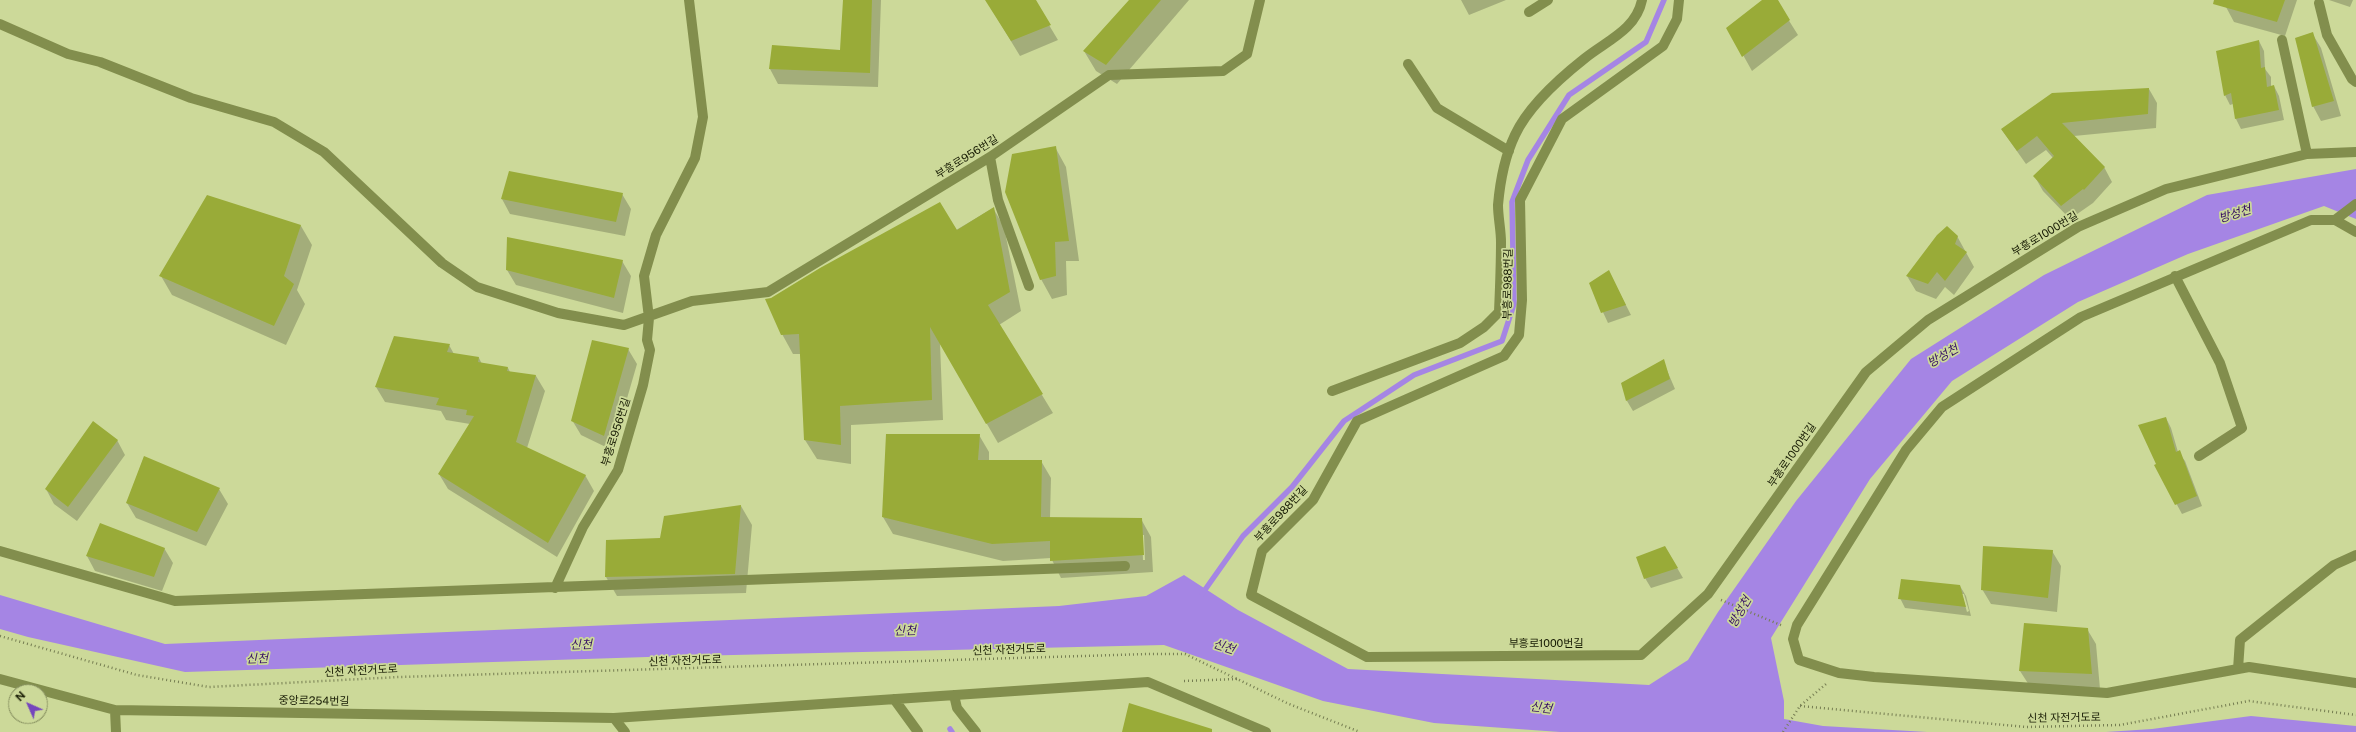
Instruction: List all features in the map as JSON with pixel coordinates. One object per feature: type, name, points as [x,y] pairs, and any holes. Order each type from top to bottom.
[{"type":"street","name":"부흥로956번길","points":[[555,588],[583,527],[618,470],[643,386],[650,350],[647,340],[649,318],[644,276],[656,235],[695,158],[703,116],[699,93],[689,0]]},
{"type":"street","name":"부흥로956번길","points":[[649,318],[692,301],[768,292],[990,157],[1110,75],[1224,71],[1247,54],[1260,0]]},
{"type":"street","points":[[1529,12],[1548,0]]},
{"type":"street","points":[[1332,391],[1460,343],[1484,327],[1499,312],[1501,240],[1498,206],[1505,163],[1515,134],[1535,106],[1560,79],[1585,58],[1617,37],[1635,20],[1642,0]]},
{"type":"street","name":"부흥로988번길","points":[[1251,595],[1262,551],[1313,500],[1357,422],[1504,356],[1508,351],[1519,335],[1522,300],[1520,200],[1562,119],[1663,46],[1677,19],[1679,0]]},
{"type":"street","points":[[2319,3],[2326,35],[2352,79],[2356,82]]},
{"type":"street","points":[[0,24],[68,54],[100,62],[191,98],[274,122],[324,152],[442,263],[477,286],[558,313],[624,325],[649,318]]},
{"type":"street","points":[[2282,40],[2307,154]]},
{"type":"street","points":[[1408,64],[1437,108],[1509,150]]},
{"type":"street","name":"부흥로1000번길","points":[[1251,595],[1367,657],[1640,655],[1708,594],[1866,372],[1928,320],[2078,227],[2166,189],[2307,154],[2356,152]]},
{"type":"street","points":[[990,157],[998,200],[1029,286]]},
{"type":"street","points":[[2335,220],[2356,204]]},
{"type":"street","points":[[2356,232],[2335,220],[2311,220],[2175,276],[2081,317],[1942,407],[1906,450],[1797,625],[1793,639],[1799,660],[1838,673],[2106,693],[2249,667],[2356,683]]},
{"type":"street","points":[[2175,276],[2220,363],[2242,428],[2199,456]]},
{"type":"street","points":[[0,551],[175,601],[1125,566]]},
{"type":"street","points":[[2238,669],[2240,640],[2334,565],[2356,555]]},
{"type":"street","name":"중앙로254번길","points":[[0,679],[115,710],[614,718],[1148,682],[1266,732]]},
{"type":"street","points":[[954,695],[957,708],[976,732]]},
{"type":"street","points":[[894,699],[918,732]]},
{"type":"street","points":[[115,710],[116,732]]},
{"type":"street","points":[[614,718],[625,732]]},
{"type":"path","points":[[1708,594],[1795,632]]},
{"type":"path","name":"신천 자전거도로","points":[[0,636],[138,675],[209,687],[399,677],[1185,654],[1289,704],[1360,732]]},
{"type":"path","points":[[1783,732],[1800,706],[1838,673]]},
{"type":"path","points":[[1163,688],[1176,681],[1237,679]]},
{"type":"path","name":"신천 자전거도로","points":[[1800,706],[2026,727],[2120,725],[2249,701],[2356,715]]},
{"type":"water","points":[[2356,169],[2356,219],[2324,206],[2188,254],[2078,302],[1952,381],[1870,479],[1771,638],[1784,701],[1784,719],[1823,726],[1927,732],[1560,732],[1434,723],[1323,701],[1164,645],[647,657],[185,672],[28,637],[0,629],[0,595],[165,644],[1059,606],[1146,596],[1184,575],[1238,610],[1348,669],[1649,685],[1688,660],[1718,612],[1796,501],[1911,359],[2044,275],[2207,195]]},
{"type":"water","points":[[2251,716],[2356,726],[2356,732],[2106,732],[2152,729]]},
{"type":"building","points":[[843,0],[872,0],[870,73],[769,69],[772,45],[840,50]]},
{"type":"building","points":[[985,0],[1036,0],[1051,25],[1011,41]]},
{"type":"building","points":[[1129,0],[1161,0],[1106,65],[1083,51]]},
{"type":"building","points":[[1762,0],[1778,0],[1790,20],[1742,57],[1726,28]]},
{"type":"building","points":[[2214,0],[2285,0],[2277,22],[2213,4]]},
{"type":"building","points":[[2313,32],[2334,101],[2312,107],[2295,38]]},
{"type":"building","points":[[2259,40],[2261,68],[2265,67],[2267,87],[2274,85],[2279,110],[2235,119],[2231,93],[2224,96],[2216,51]]},
{"type":"building","points":[[2149,88],[2148,114],[2062,123],[2105,167],[2084,190],[2083,189],[2061,206],[2033,176],[2054,156],[2037,136],[2017,151],[2001,129],[2052,93]]},
{"type":"building","points":[[1056,146],[1069,241],[1055,242],[1056,276],[1040,280],[1005,192],[1012,154]]},
{"type":"building","points":[[509,171],[623,193],[616,222],[501,199]]},
{"type":"building","points":[[207,195],[301,225],[284,276],[294,284],[274,326],[159,276]]},
{"type":"building","points":[[940,202],[957,230],[994,207],[1010,292],[988,305],[1043,394],[986,424],[930,327],[932,400],[840,406],[841,445],[804,440],[799,334],[781,335],[765,299],[771,298],[820,268]]},
{"type":"building","points":[[1947,226],[1958,236],[1955,244],[1967,252],[1945,281],[1937,272],[1928,284],[1906,276],[1937,235]]},
{"type":"building","points":[[507,237],[623,260],[614,298],[506,270]]},
{"type":"building","points":[[1609,270],[1626,305],[1601,313],[1589,283]]},
{"type":"building","points":[[394,336],[450,344],[447,352],[479,357],[478,362],[508,367],[507,371],[536,375],[516,442],[586,475],[548,543],[438,474],[474,416],[466,415],[467,410],[436,405],[439,398],[375,387]]},
{"type":"building","points":[[592,340],[629,348],[604,436],[571,421]]},
{"type":"building","points":[[1664,359],[1670,379],[1626,401],[1621,383]]},
{"type":"building","points":[[2166,417],[2176,452],[2180,450],[2197,496],[2175,505],[2154,465],[2156,464],[2138,425]]},
{"type":"building","points":[[93,421],[118,440],[68,507],[45,489]]},
{"type":"building","points":[[886,434],[980,434],[978,460],[1042,460],[1041,517],[1142,518],[1144,555],[1050,561],[1050,541],[992,544],[882,517]]},
{"type":"building","points":[[144,456],[220,488],[197,532],[126,503]]},
{"type":"building","points":[[741,505],[735,574],[605,577],[606,540],[660,538],[664,516]]},
{"type":"building","points":[[100,523],[165,548],[154,577],[86,556]]},
{"type":"building","points":[[1665,546],[1678,568],[1644,579],[1636,557]]},
{"type":"building","points":[[1983,546],[2053,550],[2048,598],[1981,590]]},
{"type":"building","points":[[1901,579],[1960,585],[1966,607],[1898,599]]},
{"type":"building","points":[[2024,623],[2088,628],[2092,674],[2019,671]]},
{"type":"building","points":[[1129,703],[1212,729],[1212,732],[1122,732]]},
{"type":"waterway","points":[[1202,594],[1243,536],[1292,487],[1344,421],[1414,375],[1502,341],[1514,304],[1512,202],[1528,160],[1569,95],[1646,42],[1664,0]]},
{"type":"water label","name":"방성천","points":[[2235,214]]},
{"type":"water label","name":"방성천","points":[[1943,356]]},
{"type":"water label","name":"방성천","points":[[1740,612]]},
{"type":"water label","name":"신천","points":[[905,631]]},
{"type":"water label","name":"신천","points":[[581,645]]},
{"type":"water label","name":"신천","points":[[1224,647]]},
{"type":"water label","name":"신천","points":[[257,659]]},
{"type":"water label","name":"신천","points":[[1541,708]]}]
